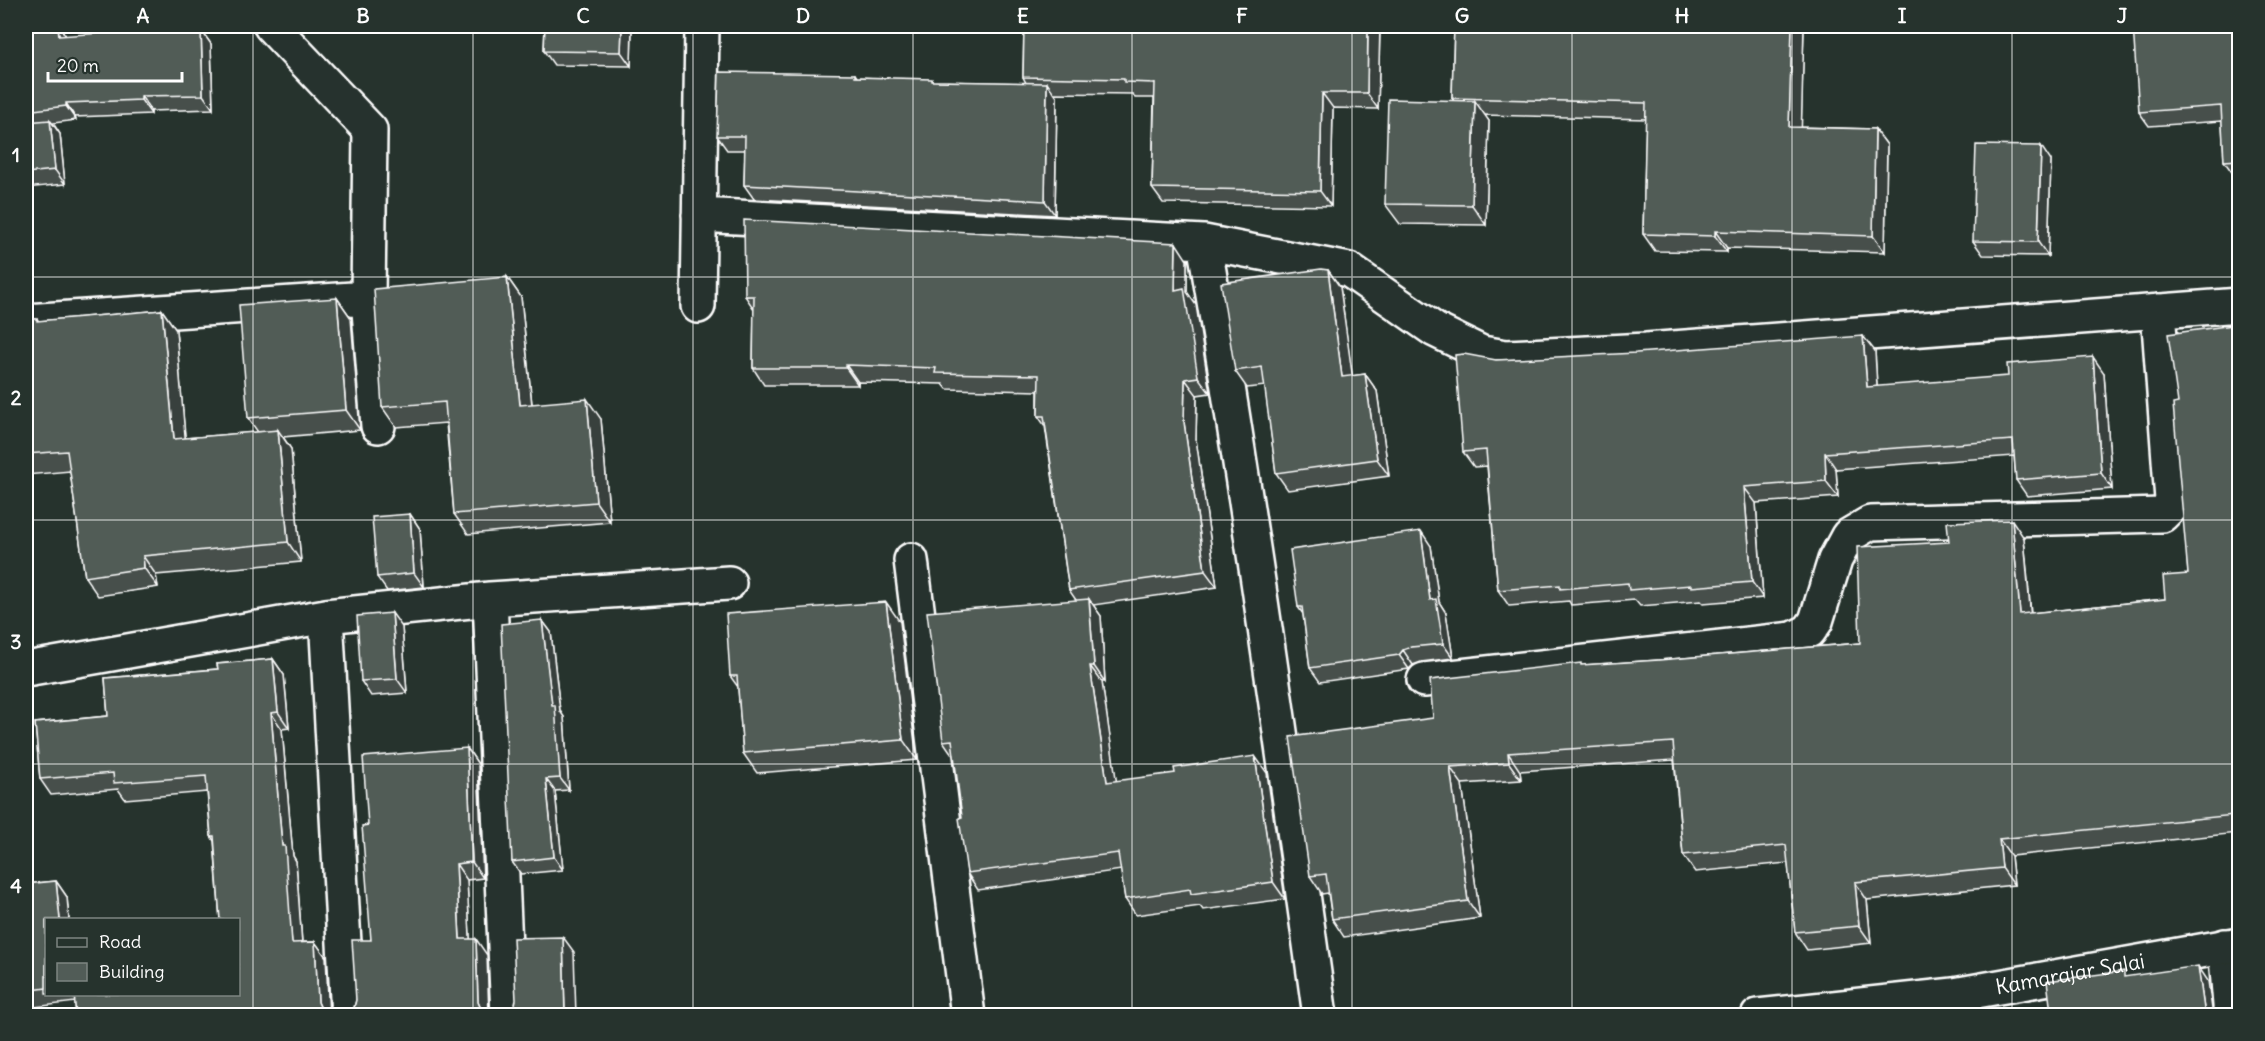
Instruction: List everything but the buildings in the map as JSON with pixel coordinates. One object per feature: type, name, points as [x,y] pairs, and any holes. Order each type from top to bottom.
[{"type":"street","points":[[271,26],[370,130],[368,298],[378,426]]},
{"type":"street","points":[[698,306],[702,26]]},
{"type":"street","points":[[699,215],[1204,242],[1348,270],[1406,312],[1436,330],[1482,353],[1506,357],[1646,350],[2240,305]]},
{"type":"street","points":[[1204,242],[1227,376],[1279,718],[1320,1016]]},
{"type":"street","points":[[26,321],[368,298]]},
{"type":"street","points":[[1424,680],[1793,639],[1809,631],[1816,621],[1835,560],[1848,536],[1870,524],[2162,515],[2169,508],[2172,500],[2158,311]]},
{"type":"street","points":[[911,560],[968,1016]]},
{"type":"street","points":[[26,669],[326,616],[490,599],[729,582]]},
{"type":"street","points":[[490,599],[508,1016]]},
{"type":"street","points":[[326,616],[348,1016]]},
{"type":"street","points":[[2231,1016],[2232,945]]},
{"type":"street","name":"Kamarajar Salai","points":[[1758,1016],[1955,1005],[2232,945]]}]
